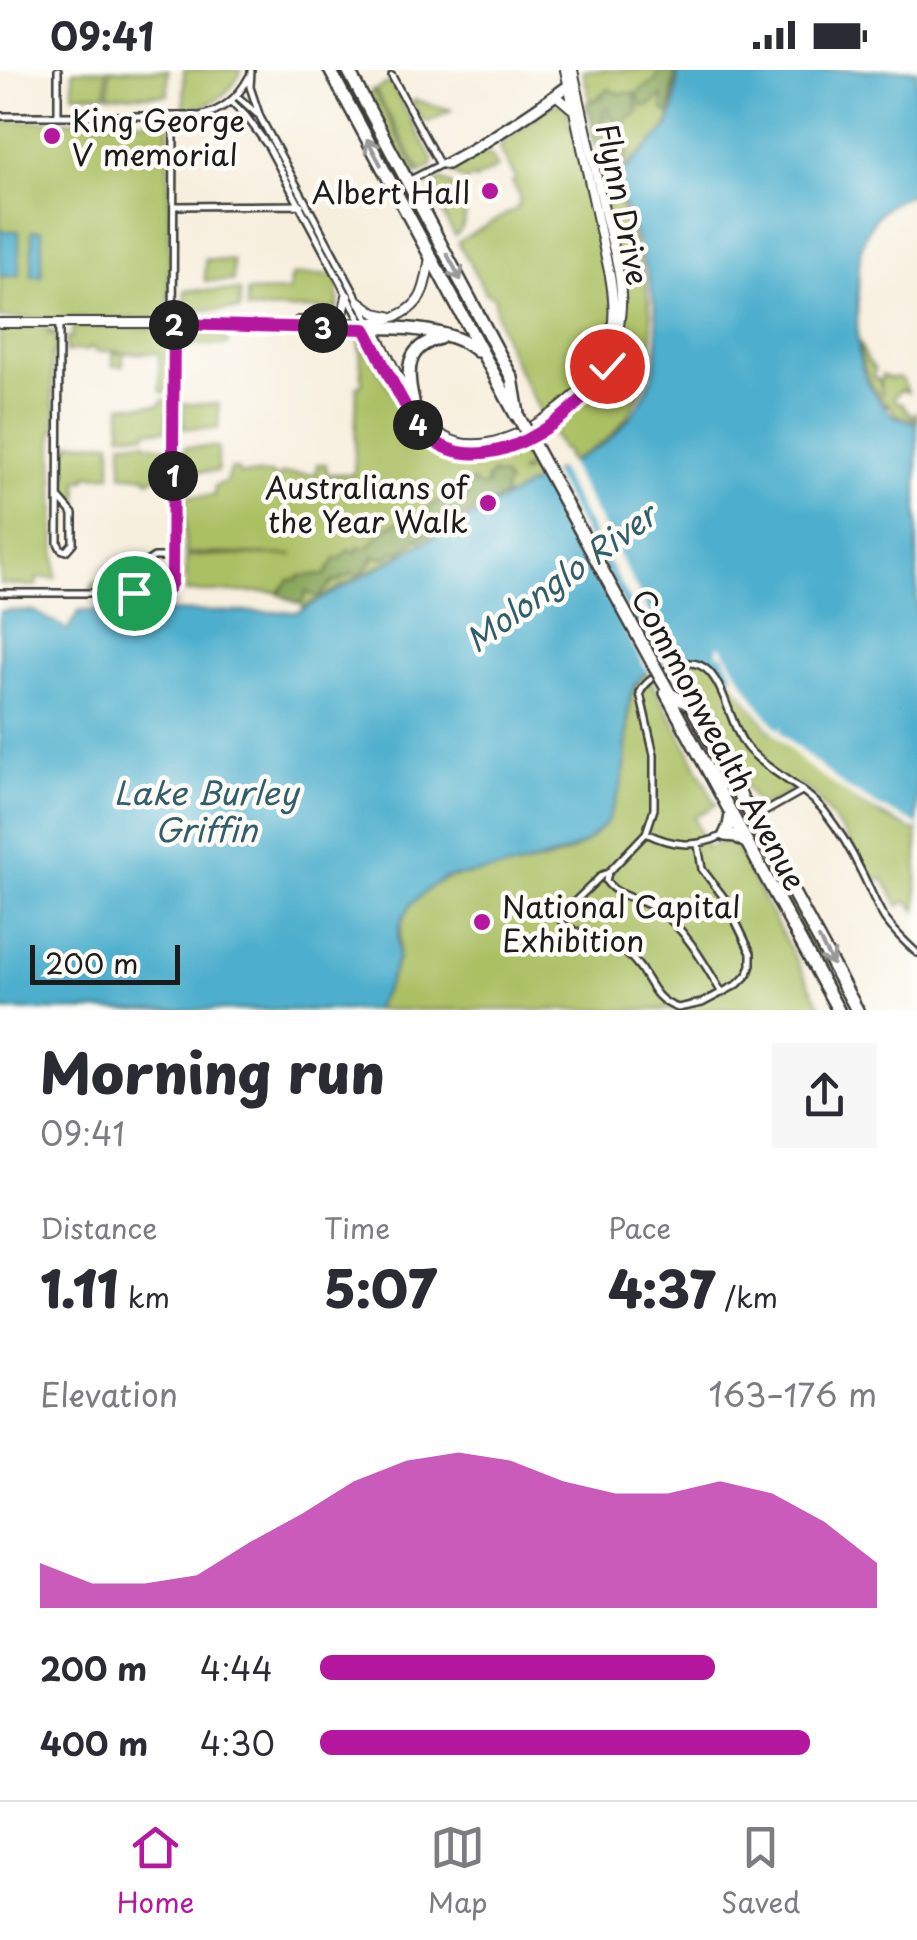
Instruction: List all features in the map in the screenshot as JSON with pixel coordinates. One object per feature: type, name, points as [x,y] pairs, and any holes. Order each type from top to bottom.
[{"type":"highway","name":"Commonwealth Avenue","points":[[330,70],[836,1010]]},
{"type":"highway","name":"Commonwealth Avenue","points":[[348,70],[512,378],[518,417],[535,452],[661,681],[670,694],[692,704],[856,1006]]},
{"type":"highway","points":[[368,326],[450,336],[470,344],[487,361]]},
{"type":"highway","points":[[413,401],[408,375],[414,354],[431,340],[450,336]]},
{"type":"highway","points":[[746,804],[764,813],[759,829]]},
{"type":"highway","points":[[731,812],[725,834],[748,844]]},
{"type":"main road","name":"Flynn Drive","points":[[368,326],[422,430],[439,444],[458,452],[489,453],[515,444],[554,423],[594,386],[618,338],[622,294],[572,85],[565,70]]},
{"type":"main road","name":"Flynn Drive","points":[[368,326],[413,401],[440,434],[458,443],[480,445],[501,440],[551,414],[582,388],[598,365],[612,328],[613,292],[574,111],[573,70]]},
{"type":"main road","points":[[558,97],[574,111]]},
{"type":"main road","points":[[0,323],[368,326],[409,309],[421,296],[430,256]]},
{"type":"main road","points":[[330,322],[343,314],[347,296]]},
{"type":"main road","points":[[358,300],[375,313],[394,316]]},
{"type":"main road","points":[[174,324],[183,320],[368,326]]},
{"type":"street","points":[[58,70],[58,116]]},
{"type":"street","points":[[0,116],[208,114],[234,98],[252,71]]},
{"type":"street","points":[[252,71],[250,87],[260,117],[308,206],[347,296],[368,326]]},
{"type":"street","points":[[392,76],[440,165]]},
{"type":"street","points":[[408,181],[572,85]]},
{"type":"street","points":[[440,165],[448,166],[488,144],[572,85]]},
{"type":"street","points":[[234,98],[260,117]]},
{"type":"street","points":[[234,98],[268,146],[298,204],[358,300],[368,326]]},
{"type":"street","points":[[0,593],[160,593],[170,586],[174,117]]},
{"type":"street","points":[[174,206],[308,206]]},
{"type":"street","points":[[59,323],[58,543],[66,551],[73,544],[72,514],[60,499]]},
{"type":"street","points":[[150,590],[148,561],[172,557]]},
{"type":"street","points":[[698,845],[702,869],[725,899],[752,958],[748,974],[738,984],[696,1006],[678,1008],[654,994],[638,966],[622,949],[597,936],[572,931],[561,922],[561,915],[646,833],[654,809],[654,755],[640,692],[650,680],[683,662],[711,673],[747,748],[800,792],[812,797],[830,818],[854,856],[883,916],[917,952]]},
{"type":"street","points":[[764,813],[800,792]]},
{"type":"street","points":[[646,833],[668,843],[698,845],[725,834]]},
{"type":"street","points":[[608,873],[606,881],[613,890],[652,905],[679,928],[722,993]]},
{"type":"green space","points":[[73,70],[106,70],[106,94],[73,94]]},
{"type":"green space","points":[[109,70],[168,70],[168,95],[109,95]]},
{"type":"green space","points":[[184,70],[242,70],[219,98],[184,110]]},
{"type":"green space","points":[[583,70],[678,70],[672,115],[663,133],[612,180],[648,294],[651,352],[645,380],[615,431],[569,462],[510,352],[496,313],[495,298],[486,293],[458,242],[517,208],[520,198],[512,182],[516,179],[500,144],[556,103],[566,105],[574,128],[587,194],[609,183]]},
{"type":"green space","points":[[662,70],[675,72],[669,115],[663,110],[662,96],[649,106],[642,106],[637,97]]},
{"type":"green space","points":[[390,82],[433,160],[432,167],[421,173],[375,90]]},
{"type":"green space","points":[[609,89],[634,93],[639,110],[629,116],[626,124],[616,124],[615,118],[607,118],[610,108],[604,109],[604,123],[614,133],[609,148],[614,147],[619,153],[622,145],[629,147],[610,185],[598,145],[593,145],[586,106],[589,100],[602,97]]},
{"type":"green space","points":[[372,90],[418,174],[411,174],[406,168],[369,98]]},
{"type":"green space","points":[[415,100],[451,110],[429,122],[422,120],[412,103]]},
{"type":"green space","points":[[0,121],[169,121],[167,316],[0,318]]},
{"type":"green space","name":"Albert Hall","points":[[482,152],[491,155],[498,167],[466,181],[448,171]]},
{"type":"green space","points":[[441,180],[460,196],[441,207],[430,186]]},
{"type":"green space","points":[[462,199],[465,219],[455,236],[440,210],[453,207]]},
{"type":"green space","points":[[205,259],[233,261],[233,281],[205,281]]},
{"type":"green space","points":[[293,275],[338,275],[338,309],[247,310],[247,292],[289,291]]},
{"type":"green space","points":[[185,290],[240,291],[240,310],[185,310]]},
{"type":"green space","points":[[0,327],[47,328],[55,333],[45,334],[56,337],[56,353],[52,353],[56,406],[56,578],[37,578],[37,586],[0,584]]},
{"type":"green space","points":[[73,327],[165,328],[169,336],[168,391],[160,390],[159,353],[123,353],[123,366],[113,366],[113,353],[120,351],[88,348],[66,353],[66,338],[71,338]]},
{"type":"green space","points":[[185,335],[227,335],[228,345],[185,345]]},
{"type":"green space","points":[[359,336],[418,435],[445,453],[469,460],[495,457],[525,446],[529,454],[526,457],[533,463],[520,474],[533,468],[542,478],[303,607],[294,592],[186,592],[186,556],[294,555],[185,553],[185,496],[214,496],[215,486],[226,482],[230,469],[238,469],[239,474],[272,474],[277,479],[282,474],[316,474],[317,464],[326,464],[327,474],[354,474],[357,386],[362,384]]},
{"type":"green space","points":[[859,342],[875,370],[873,376],[879,381],[883,396],[882,375],[901,378],[908,392],[901,390],[894,397],[913,416],[917,412],[917,420],[897,415],[886,401],[887,407],[868,376]]},
{"type":"green space","points":[[164,399],[169,402],[166,430],[121,434],[121,405],[159,405]]},
{"type":"green space","points":[[184,404],[219,404],[218,429],[184,428]]},
{"type":"green space","points":[[146,441],[166,447],[167,476],[149,481],[146,476],[122,475],[122,442]]},
{"type":"green space","points":[[111,442],[111,475],[78,480],[79,507],[65,501],[66,447],[71,443]]},
{"type":"green space","points":[[185,447],[218,447],[218,471],[185,472]]},
{"type":"green space","points":[[493,473],[502,475],[508,484],[505,495],[491,503],[484,503],[439,529],[434,527],[429,535],[416,538],[400,552],[386,558],[374,556],[358,576],[351,573],[333,582],[318,597],[306,592],[303,601],[297,603],[278,594],[289,580],[325,575],[336,558],[342,558],[349,549],[356,554],[357,548],[369,547],[388,527],[416,518],[436,502],[450,500],[466,484],[488,485],[486,480]]},
{"type":"green space","points":[[94,583],[146,584],[139,591],[90,591]]},
{"type":"green space","points":[[688,655],[714,662],[771,730],[882,816],[917,831],[917,911],[907,901],[899,906],[883,878],[872,883],[845,835],[811,791],[800,784],[781,798],[761,807],[757,804],[675,657]]},
{"type":"green space","points":[[646,672],[716,805],[694,817],[706,848],[731,839],[823,1010],[374,1010],[397,962],[403,918],[423,892],[448,878],[544,861],[579,847],[593,836],[607,807],[627,744],[632,697]]},
{"type":"green space","points":[[682,695],[759,837],[751,841],[674,700]]},
{"type":"green space","points":[[762,842],[853,1010],[843,1010],[754,846]]},
{"type":"water","name":"Lake Burley Griffin","points":[[679,70],[917,70],[917,192],[887,207],[868,230],[860,258],[857,325],[858,351],[871,387],[891,413],[917,422],[917,831],[861,804],[771,730],[714,662],[702,656],[675,657],[646,672],[631,694],[625,767],[606,824],[583,844],[564,853],[522,866],[445,878],[431,887],[411,904],[402,920],[398,958],[374,1010],[0,1010],[0,611],[34,611],[68,630],[79,611],[298,612],[602,445],[631,415],[649,384],[657,352],[650,285],[615,180],[668,127]]},
{"type":"water","points":[[0,231],[19,231],[19,276],[0,276]]},
{"type":"water","points":[[32,231],[42,231],[42,276],[32,276]]},
{"type":"pier","points":[[567,460],[676,662],[666,666],[557,466]]},
{"type":"pier","points":[[550,469],[659,670],[650,676],[540,475]]},
{"type":"pier","points":[[718,645],[760,707],[778,729],[784,726],[780,731],[794,745],[845,787],[917,824],[917,831],[861,804],[802,762],[733,682],[734,674],[723,654],[717,654]]},
{"type":"place","name":"King George V memorial","points":[[52,136]]},
{"type":"place","name":"Albert Hall","points":[[490,191]]},
{"type":"place","name":"Australians of the Year Walk","points":[[488,503]]},
{"type":"place","name":"National Capital Exhibition","points":[[482,922]]},
{"type":"route","points":[[134,593],[160,593],[172,582],[174,324],[365,329],[422,430],[448,450],[468,454],[499,450],[554,423],[584,397],[607,366]]},
{"type":"water label","name":"Molonglo River","points":[[560,577]]}]
